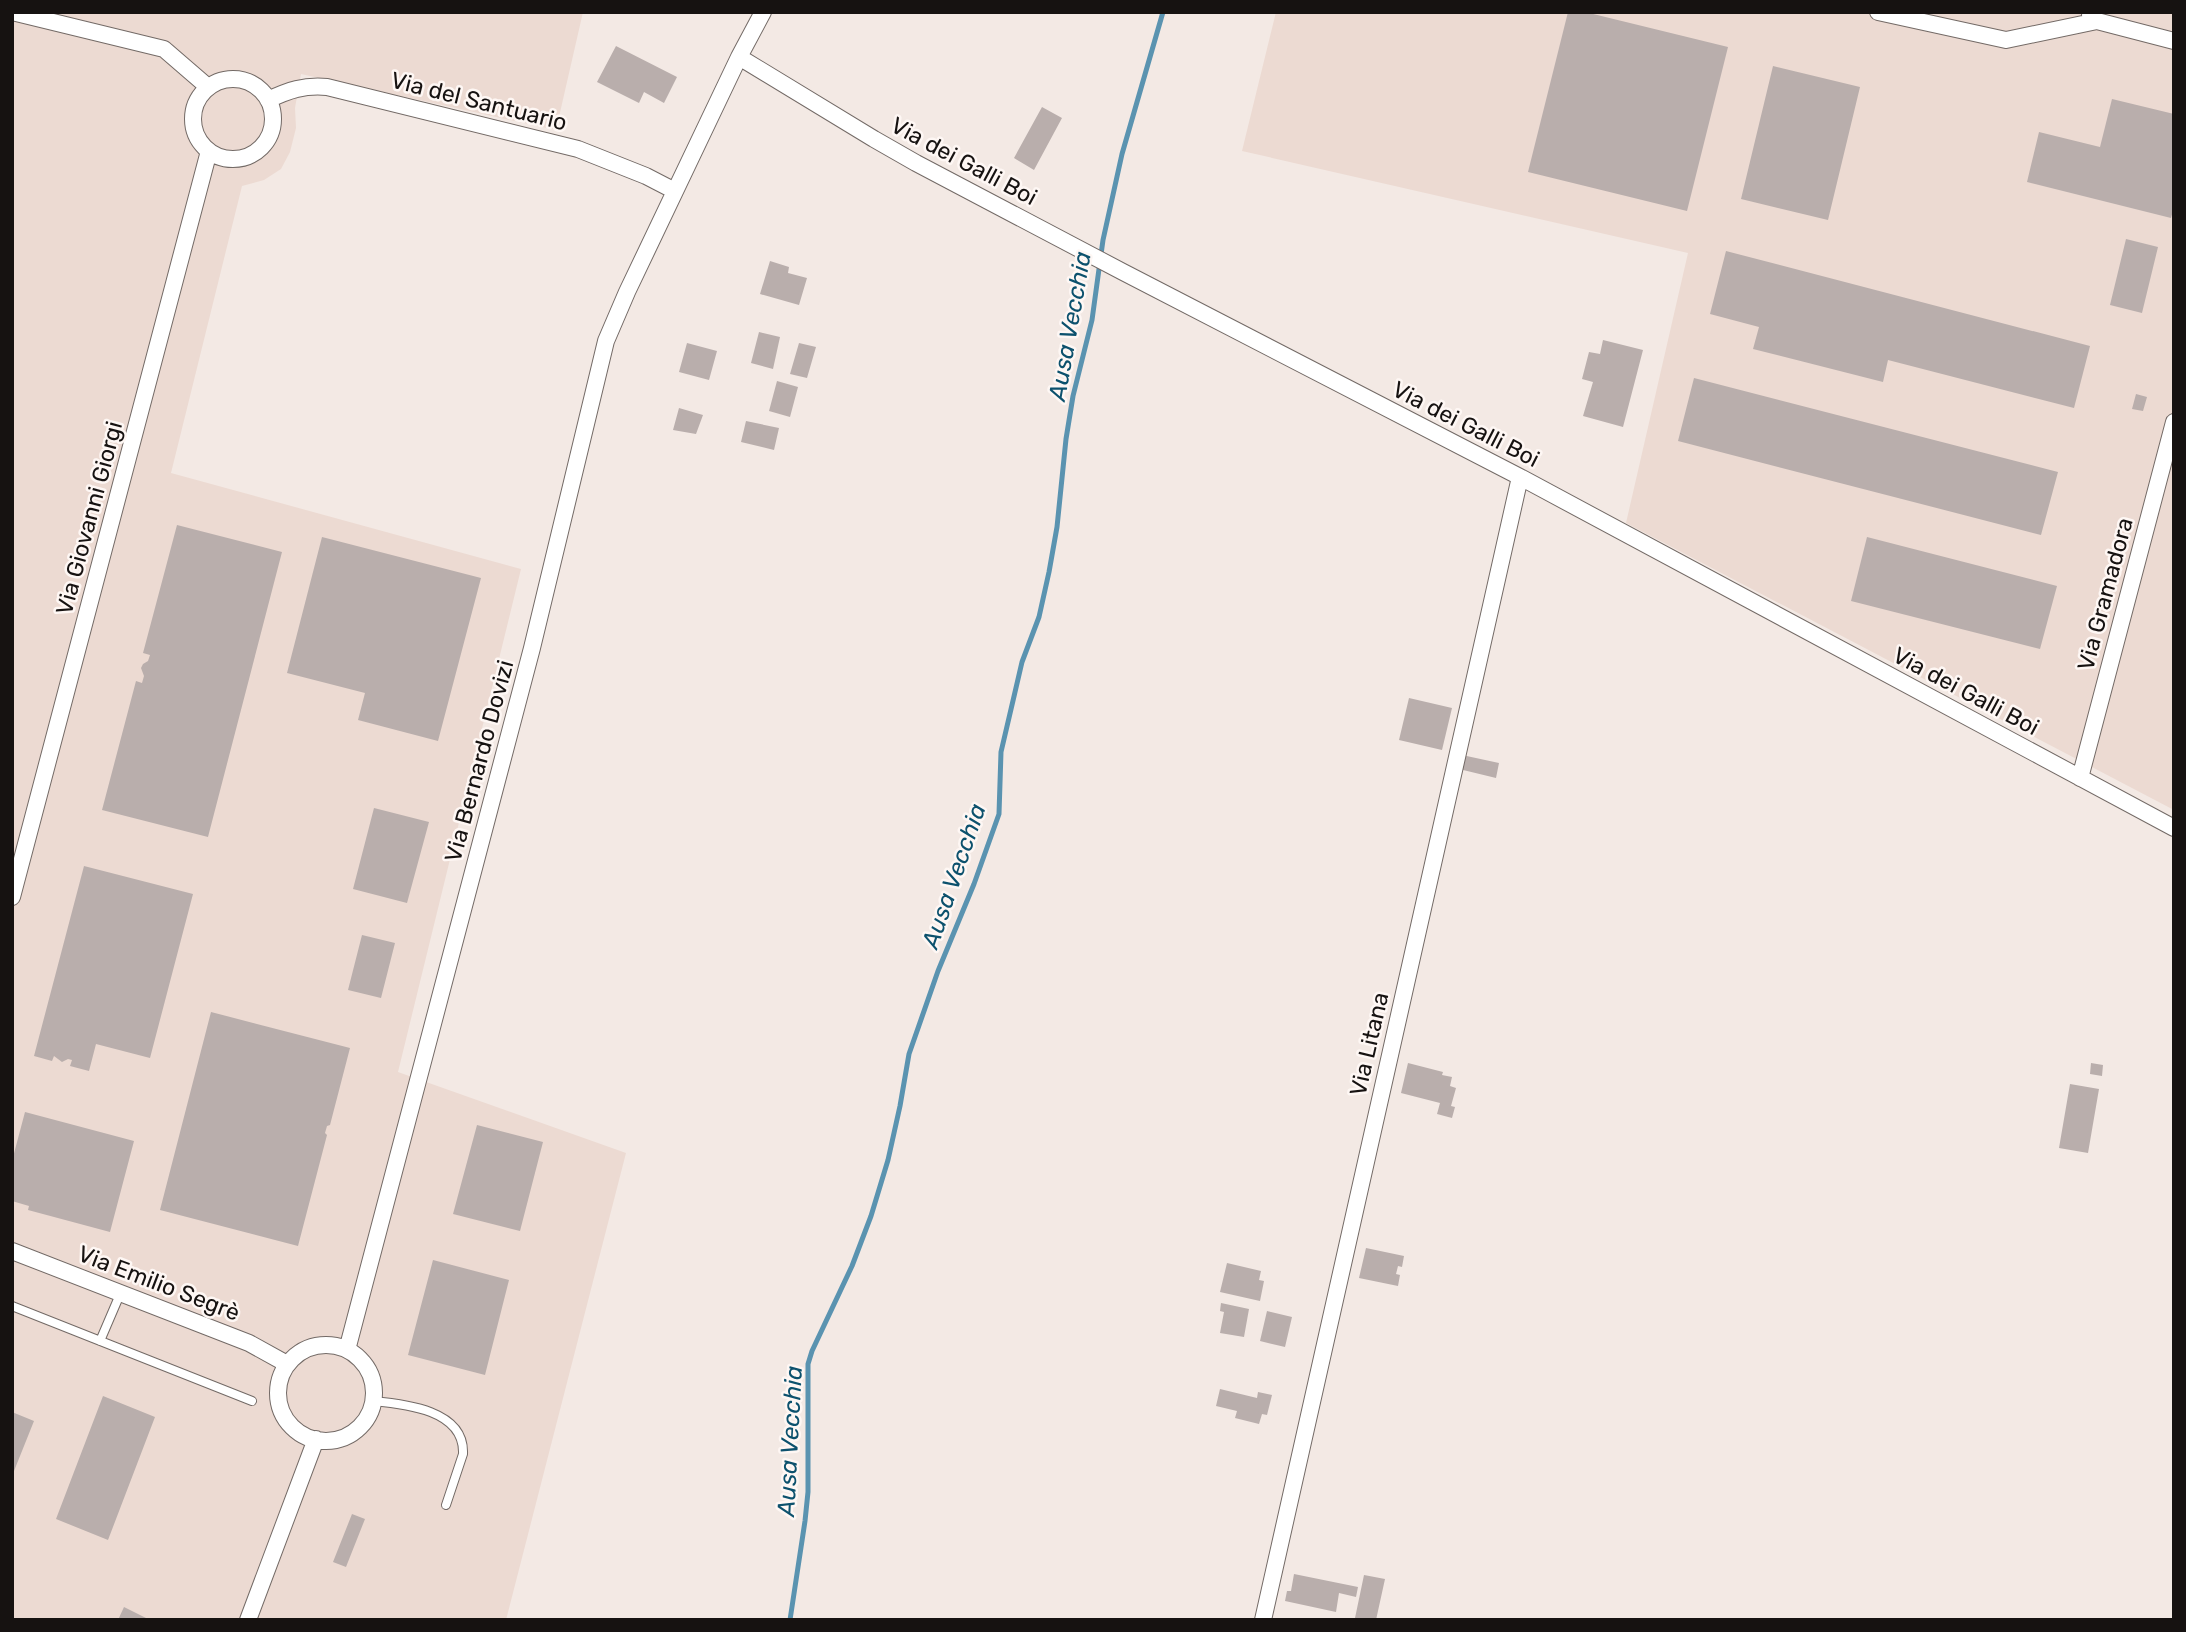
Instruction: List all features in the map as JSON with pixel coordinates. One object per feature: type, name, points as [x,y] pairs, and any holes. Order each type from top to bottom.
[{"type":"street","points":[[12,12],[164,49],[208,88]]},
{"type":"street","name":"Via Bernardo Dovizi","points":[[347,1350],[532,648],[607,341],[619,308],[763,12]]},
{"type":"street","points":[[1878,12],[2006,40],[2092,17],[2174,41]]},
{"type":"street","name":"Via dei Galli Boi","points":[[739,57],[874,139],[1069,244],[1520,477],[2174,828]]},
{"type":"street","points":[[230,79],[252,84],[262,91],[268,100],[273,113],[273,126],[268,139],[248,156],[234,159],[221,157],[209,151],[195,131],[193,119],[200,96],[219,82],[230,79]]},
{"type":"street","name":"Via del Santuario","points":[[268,100],[299,87],[327,87],[578,149],[646,176],[675,191]]},
{"type":"street","name":"Via Giovanni Giorgi","points":[[12,897],[209,151]]},
{"type":"street","name":"Via Gramadora","points":[[2080,778],[2174,422]]},
{"type":"street","name":"Via Litana","points":[[1264,1620],[1520,477]]},
{"type":"street","name":"Via Emilio Segrè","points":[[12,1251],[249,1343],[287,1364]]},
{"type":"street","points":[[319,1345],[347,1350],[363,1362],[372,1381],[373,1401],[366,1419],[352,1432],[335,1440],[316,1439],[297,1431],[283,1415],[278,1394],[279,1383],[287,1364],[301,1351],[319,1345]]},
{"type":"street","points":[[248,1620],[316,1439]]},
{"type":"lane","points":[[100,1341],[121,1292]]},
{"type":"lane","points":[[12,1306],[252,1401]]},
{"type":"lane","points":[[373,1401],[416,1408],[455,1426],[463,1445],[463,1454],[446,1505]]},
{"type":"shaded area","points":[[12,12],[583,12],[556,130],[301,74],[295,108],[296,128],[290,152],[281,169],[264,180],[242,186],[171,473],[521,569],[398,1072],[626,1153],[506,1620],[12,1620]]},
{"type":"shaded area","points":[[1276,12],[2174,12],[2174,810],[1626,523],[1688,253],[1242,151]]},
{"type":"building","points":[[1568,12],[1585,12],[1728,47],[1687,211],[1528,172]]},
{"type":"building","points":[[616,46],[677,77],[664,103],[644,92],[639,103],[597,82]]},
{"type":"building","points":[[1773,66],[1860,87],[1828,220],[1741,199]]},
{"type":"building","points":[[2112,99],[2174,114],[2174,207],[2171,218],[2027,182],[2039,132],[2100,147]]},
{"type":"building","points":[[1042,107],[1062,118],[1034,170],[1014,158]]},
{"type":"building","points":[[2126,239],[2158,247],[2142,313],[2110,305]]},
{"type":"building","points":[[1726,251],[2090,346],[2074,408],[1888,360],[1883,382],[1753,349],[1759,327],[1710,314]]},
{"type":"building","points":[[770,261],[789,267],[788,273],[807,278],[799,305],[760,294]]},
{"type":"building","points":[[759,332],[780,337],[773,369],[751,363]]},
{"type":"building","points":[[1603,340],[1643,350],[1623,427],[1583,416],[1593,382],[1582,379],[1589,352],[1600,354]]},
{"type":"building","points":[[687,343],[717,351],[709,380],[679,372]]},
{"type":"building","points":[[799,343],[816,347],[807,378],[790,374]]},
{"type":"building","points":[[1694,378],[2058,472],[2041,535],[1678,441]]},
{"type":"building","points":[[777,381],[798,387],[790,417],[769,411]]},
{"type":"building","points":[[2136,394],[2147,397],[2143,411],[2132,409]]},
{"type":"building","points":[[679,408],[703,415],[696,434],[673,430]]},
{"type":"building","points":[[746,421],[779,428],[774,450],[741,442]]},
{"type":"building","points":[[177,525],[282,552],[208,837],[102,810],[136,681],[142,683],[144,676],[141,668],[150,655],[143,653]]},
{"type":"building","points":[[322,537],[481,578],[438,741],[358,720],[365,693],[287,673]]},
{"type":"building","points":[[1867,537],[2057,586],[2040,649],[1851,601]]},
{"type":"building","points":[[1409,698],[1452,708],[1442,750],[1399,740]]},
{"type":"building","points":[[1462,755],[1499,763],[1496,778],[1459,769]]},
{"type":"building","points":[[374,808],[429,822],[407,903],[353,889]]},
{"type":"building","points":[[84,866],[193,894],[150,1058],[96,1044],[89,1071],[70,1066],[72,1060],[62,1062],[54,1056],[52,1061],[34,1056]]},
{"type":"building","points":[[362,935],[395,943],[381,998],[348,990]]},
{"type":"building","points":[[211,1012],[350,1048],[330,1125],[325,1133],[327,1135],[298,1246],[160,1210]]},
{"type":"building","points":[[1408,1063],[1452,1077],[1450,1086],[1456,1088],[1451,1106],[1455,1107],[1452,1118],[1437,1114],[1440,1103],[1401,1093]]},
{"type":"building","points":[[2091,1063],[2103,1065],[2102,1076],[2090,1074]]},
{"type":"building","points":[[2070,1084],[2099,1089],[2088,1153],[2059,1148]]},
{"type":"building","points":[[25,1112],[134,1141],[110,1232],[28,1210],[29,1206],[12,1201],[12,1161]]},
{"type":"building","points":[[477,1125],[543,1142],[520,1231],[453,1214]]},
{"type":"building","points":[[1366,1248],[1404,1256],[1402,1267],[1398,1266],[1396,1274],[1400,1275],[1398,1286],[1359,1278]]},
{"type":"building","points":[[433,1260],[509,1280],[485,1375],[408,1355]]},
{"type":"building","points":[[1227,1263],[1261,1271],[1259,1280],[1264,1281],[1260,1301],[1220,1292]]},
{"type":"building","points":[[1221,1303],[1249,1309],[1244,1337],[1220,1333],[1224,1312],[1220,1311]]},
{"type":"building","points":[[1267,1311],[1292,1317],[1285,1347],[1260,1341]]},
{"type":"building","points":[[1220,1389],[1257,1398],[1258,1392],[1272,1395],[1267,1415],[1262,1414],[1259,1424],[1235,1418],[1237,1411],[1216,1406]]},
{"type":"building","points":[[103,1396],[155,1417],[108,1540],[56,1519]]},
{"type":"building","points":[[12,1412],[34,1421],[12,1476]]},
{"type":"building","points":[[352,1514],[365,1519],[346,1567],[333,1562]]},
{"type":"building","points":[[1294,1574],[1358,1587],[1356,1597],[1339,1593],[1336,1612],[1285,1601],[1287,1591],[1291,1591]]},
{"type":"building","points":[[1364,1575],[1385,1579],[1376,1620],[1355,1618]]},
{"type":"building","points":[[124,1607],[150,1620],[118,1620]]},
{"type":"waterway","name":"Ausa Vecchia","points":[[790,1620],[808,1492],[808,1364],[852,1266],[871,1216],[888,1160],[909,1054],[999,814],[1001,752],[1022,662],[1039,617],[1049,572],[1057,527],[1066,439],[1073,396],[1092,320],[1103,240],[1122,154],[1163,12]]}]
